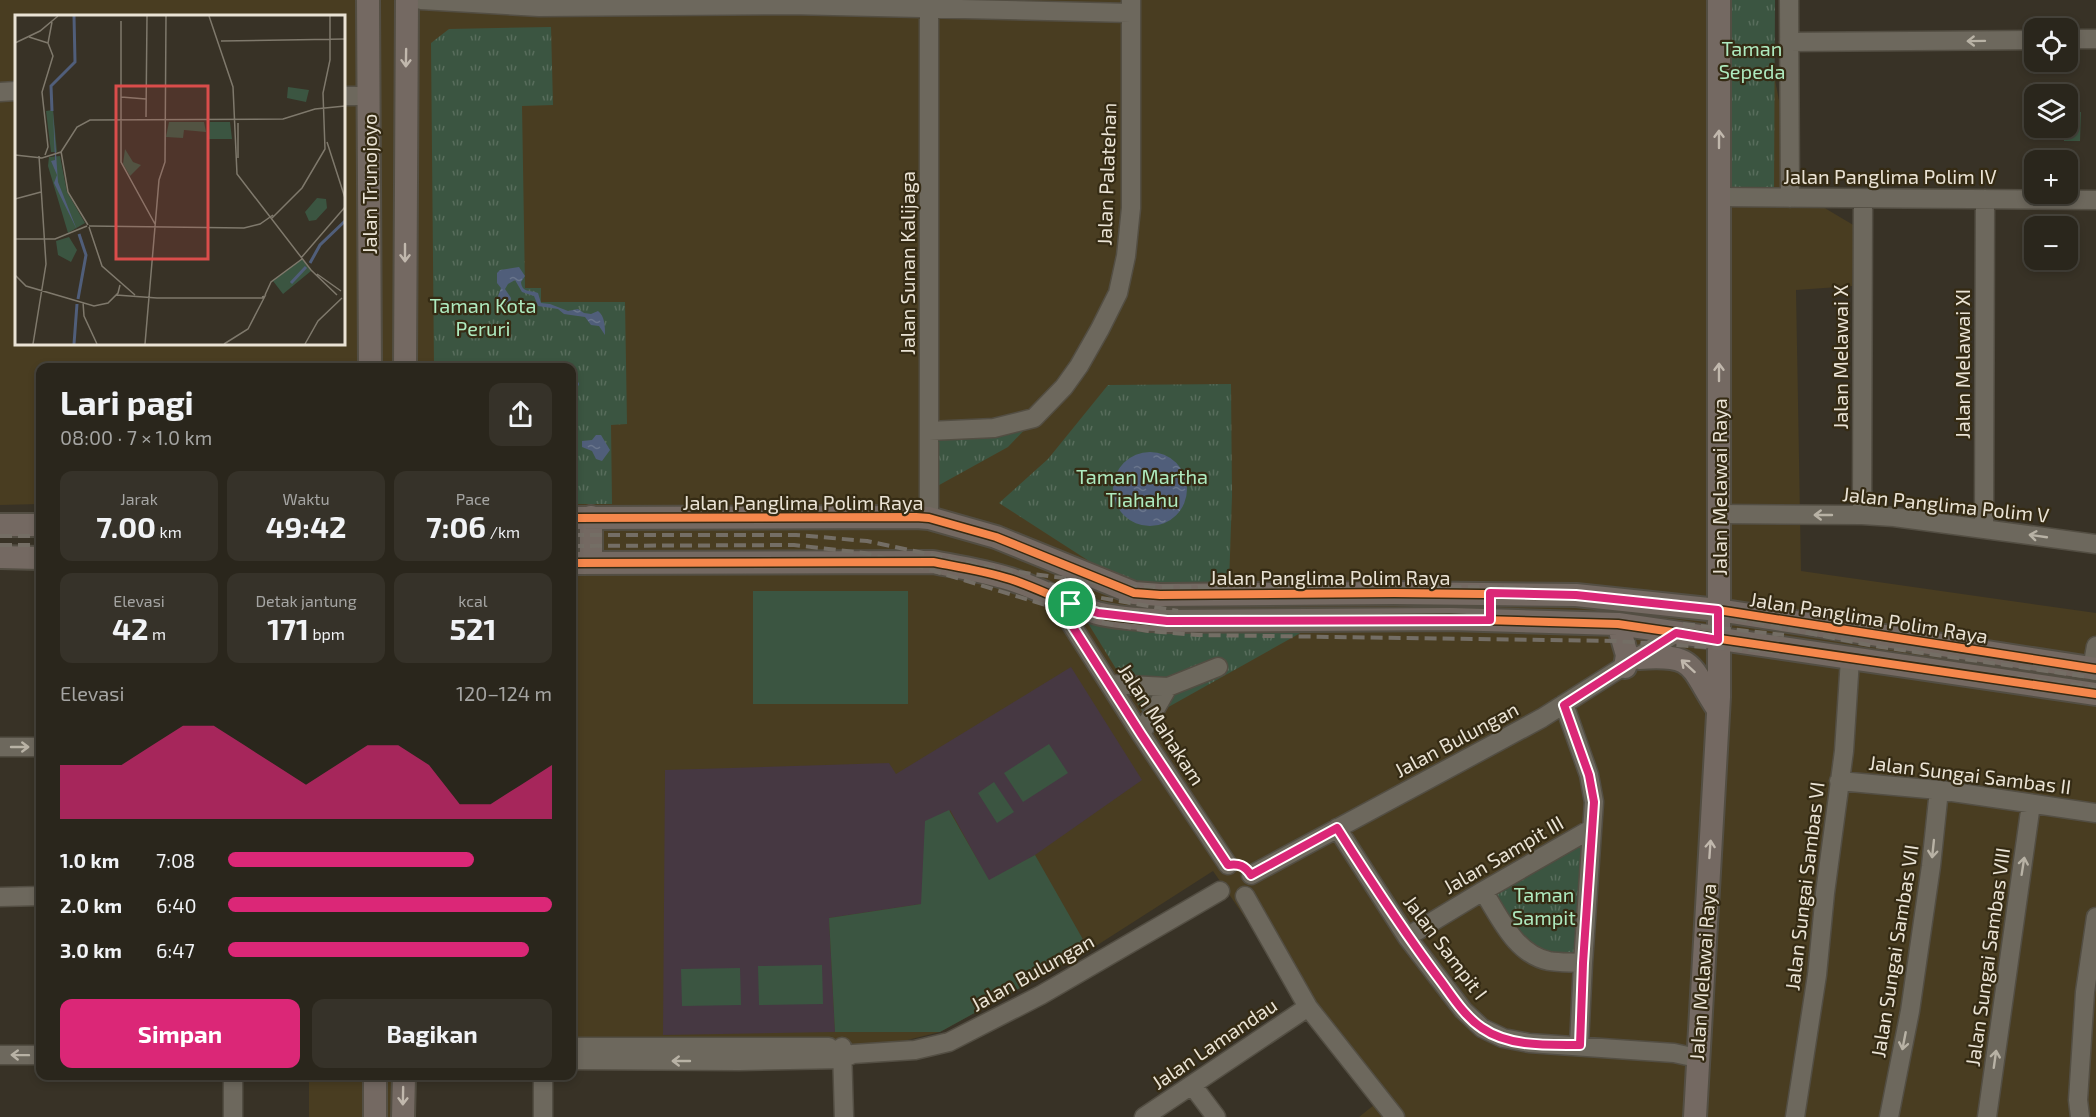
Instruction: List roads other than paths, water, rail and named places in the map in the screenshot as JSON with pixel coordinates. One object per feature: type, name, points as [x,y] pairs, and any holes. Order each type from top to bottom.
[{"type":"main road","name":"Jalan Trunojoyo","points":[[368,0],[370,363]]},
{"type":"main road","name":"Jalan Melawai Raya","points":[[1695,1117],[1718,709],[1719,0]]},
{"type":"main road","name":"Jalan Trunojoyo","points":[[405,363],[415,4]]},
{"type":"main road","points":[[0,513],[36,513]]},
{"type":"main road","name":"Jalan Panglima Polim Raya","points":[[581,517],[903,516],[929,518],[996,537],[1134,593],[1160,595],[1490,593],[1576,595],[1718,610],[2094,669]]},
{"type":"main road","points":[[581,517],[581,563],[933,562],[985,572],[1012,580],[1098,613],[1167,621],[1490,620],[1618,624],[2096,694]]},
{"type":"main road","points":[[0,525],[36,525]]},
{"type":"main road","points":[[0,557],[36,558]]},
{"type":"main road","points":[[0,569],[36,569]]},
{"type":"main road","points":[[1490,593],[1490,620]]},
{"type":"main road","points":[[1618,624],[1626,656],[1632,663],[1665,656],[1680,659],[1692,668],[1718,709]]},
{"type":"main road","points":[[375,1080],[375,1117]]},
{"type":"main road","points":[[403,1117],[404,1080]]},
{"type":"street","points":[[1789,0],[1790,198]]},
{"type":"street","name":"Jalan Palatehan","points":[[415,4],[539,7],[652,3],[929,8],[1131,6],[1131,208],[1126,256],[1118,293],[1079,366],[1064,387],[1034,418],[994,428],[929,431]]},
{"type":"street","name":"Jalan Sunan Kalijaga","points":[[929,8],[929,518]]},
{"type":"street","points":[[2078,39],[2096,39]]},
{"type":"street","points":[[1789,42],[2024,40]]},
{"type":"street","points":[[0,92],[15,91]]},
{"type":"street","points":[[345,96],[368,96]]},
{"type":"street","name":"Jalan Panglima Polim IV","points":[[1719,197],[2096,200]]},
{"type":"street","name":"Jalan Melawai X","points":[[1862,515],[1863,198]]},
{"type":"street","name":"Jalan Melawai XI","points":[[1984,529],[1985,199]]},
{"type":"street","name":"Jalan Panglima Polim V","points":[[1720,514],[1862,515],[2096,544]]},
{"type":"street","name":"Jalan Mahakam","points":[[1071,604],[1071,624],[1228,865]]},
{"type":"street","name":"Jalan Bulungan","points":[[1251,875],[1491,747],[1564,705],[1676,633]]},
{"type":"street","points":[[2094,669],[2096,646]]},
{"type":"street","name":"Jalan Sungai Sambas VI","points":[[1795,1117],[1817,975],[1844,751],[1850,659]]},
{"type":"street","points":[[1109,684],[1168,687],[1218,667]]},
{"type":"street","points":[[1141,734],[1168,687]]},
{"type":"street","points":[[1564,705],[1589,775],[1594,802],[1580,1045]]},
{"type":"street","points":[[0,747],[36,747]]},
{"type":"street","name":"Jalan Sungai Sambas II","points":[[1839,781],[1939,790],[2096,813]]},
{"type":"street","name":"Jalan Sungai Sambas VII","points":[[1889,1117],[1910,1011],[1931,866],[1939,790]]},
{"type":"street","name":"Jalan Sungai Sambas VIII","points":[[1987,1117],[2031,804]]},
{"type":"street","name":"Jalan Sampit I","points":[[1337,828],[1407,937],[1463,1010],[1482,1028],[1503,1038],[1529,1043],[1674,1053],[1697,1058]]},
{"type":"street","name":"Jalan Sampit III","points":[[1407,937],[1592,829]]},
{"type":"street","points":[[1228,865],[1242,865],[1251,875],[1250,890],[1238,899],[1231,899],[1220,891],[1217,884],[1217,876],[1221,869],[1228,865]]},
{"type":"street","name":"Jalan Bulungan","points":[[576,1060],[739,1061],[915,1050],[949,1042],[1041,995],[1220,891]]},
{"type":"street","points":[[1483,891],[1515,941],[1530,953],[1549,961],[1583,963]]},
{"type":"street","points":[[1245,896],[1308,1007],[1395,1117]]},
{"type":"street","points":[[0,897],[36,897]]},
{"type":"street","points":[[2080,1117],[2078,1100],[2088,1068],[2085,992],[2096,917]]},
{"type":"street","name":"Jalan Lamandau","points":[[1144,1117],[1308,1007]]},
{"type":"street","name":"Jalan Bulungan","points":[[576,1047],[846,1053]]},
{"type":"street","points":[[844,1117],[846,1053]]},
{"type":"street","points":[[0,1055],[36,1055]]},
{"type":"street","points":[[233,1080],[233,1117]]},
{"type":"street","points":[[543,1080],[543,1117]]},
{"type":"street","points":[[1192,1085],[1216,1117]]},
{"type":"water","points":[[519,267],[525,276],[521,282],[523,288],[538,293],[541,303],[568,311],[578,309],[591,314],[598,311],[605,325],[605,335],[599,326],[591,325],[585,317],[564,314],[558,309],[538,306],[534,296],[522,292],[515,280],[505,289],[511,298],[509,305],[500,306],[497,299],[501,288],[497,283],[497,273],[500,270]]},
{"type":"water","points":[[596,435],[601,435],[610,450],[602,461],[596,459],[592,451],[582,447],[582,441],[592,440]]},
{"type":"water","points":[[1150,452],[1164,455],[1176,463],[1184,475],[1187,489],[1184,503],[1176,515],[1164,523],[1150,526],[1136,523],[1124,515],[1116,503],[1113,489],[1116,475],[1124,463],[1136,455]]},
{"type":"railway","points":[[576,535],[796,535],[867,541],[1004,570],[1128,587],[1504,587],[1616,595],[1874,646],[2096,678]]},
{"type":"railway","points":[[0,536],[36,536]]},
{"type":"railway","points":[[0,545],[36,545]]},
{"type":"railway","points":[[576,546],[794,545],[864,553],[914,565],[1105,623],[1148,631],[1198,635],[1615,641],[1839,656],[2096,687]]},
{"type":"railway","points":[[1049,584],[1090,596],[1178,611]]},
{"type":"railway","points":[[1059,602],[1089,608],[1139,611]]},
{"type":"railway","points":[[1683,624],[1784,635]]},
{"type":"park label","name":"Taman Sepeda","points":[[1752,60]]},
{"type":"park label","name":"Taman Kota Peruri","points":[[483,316]]},
{"type":"park label","name":"Taman Martha Tiahahu","points":[[1142,488]]},
{"type":"park label","name":"Taman Sampit","points":[[1544,906]]}]
